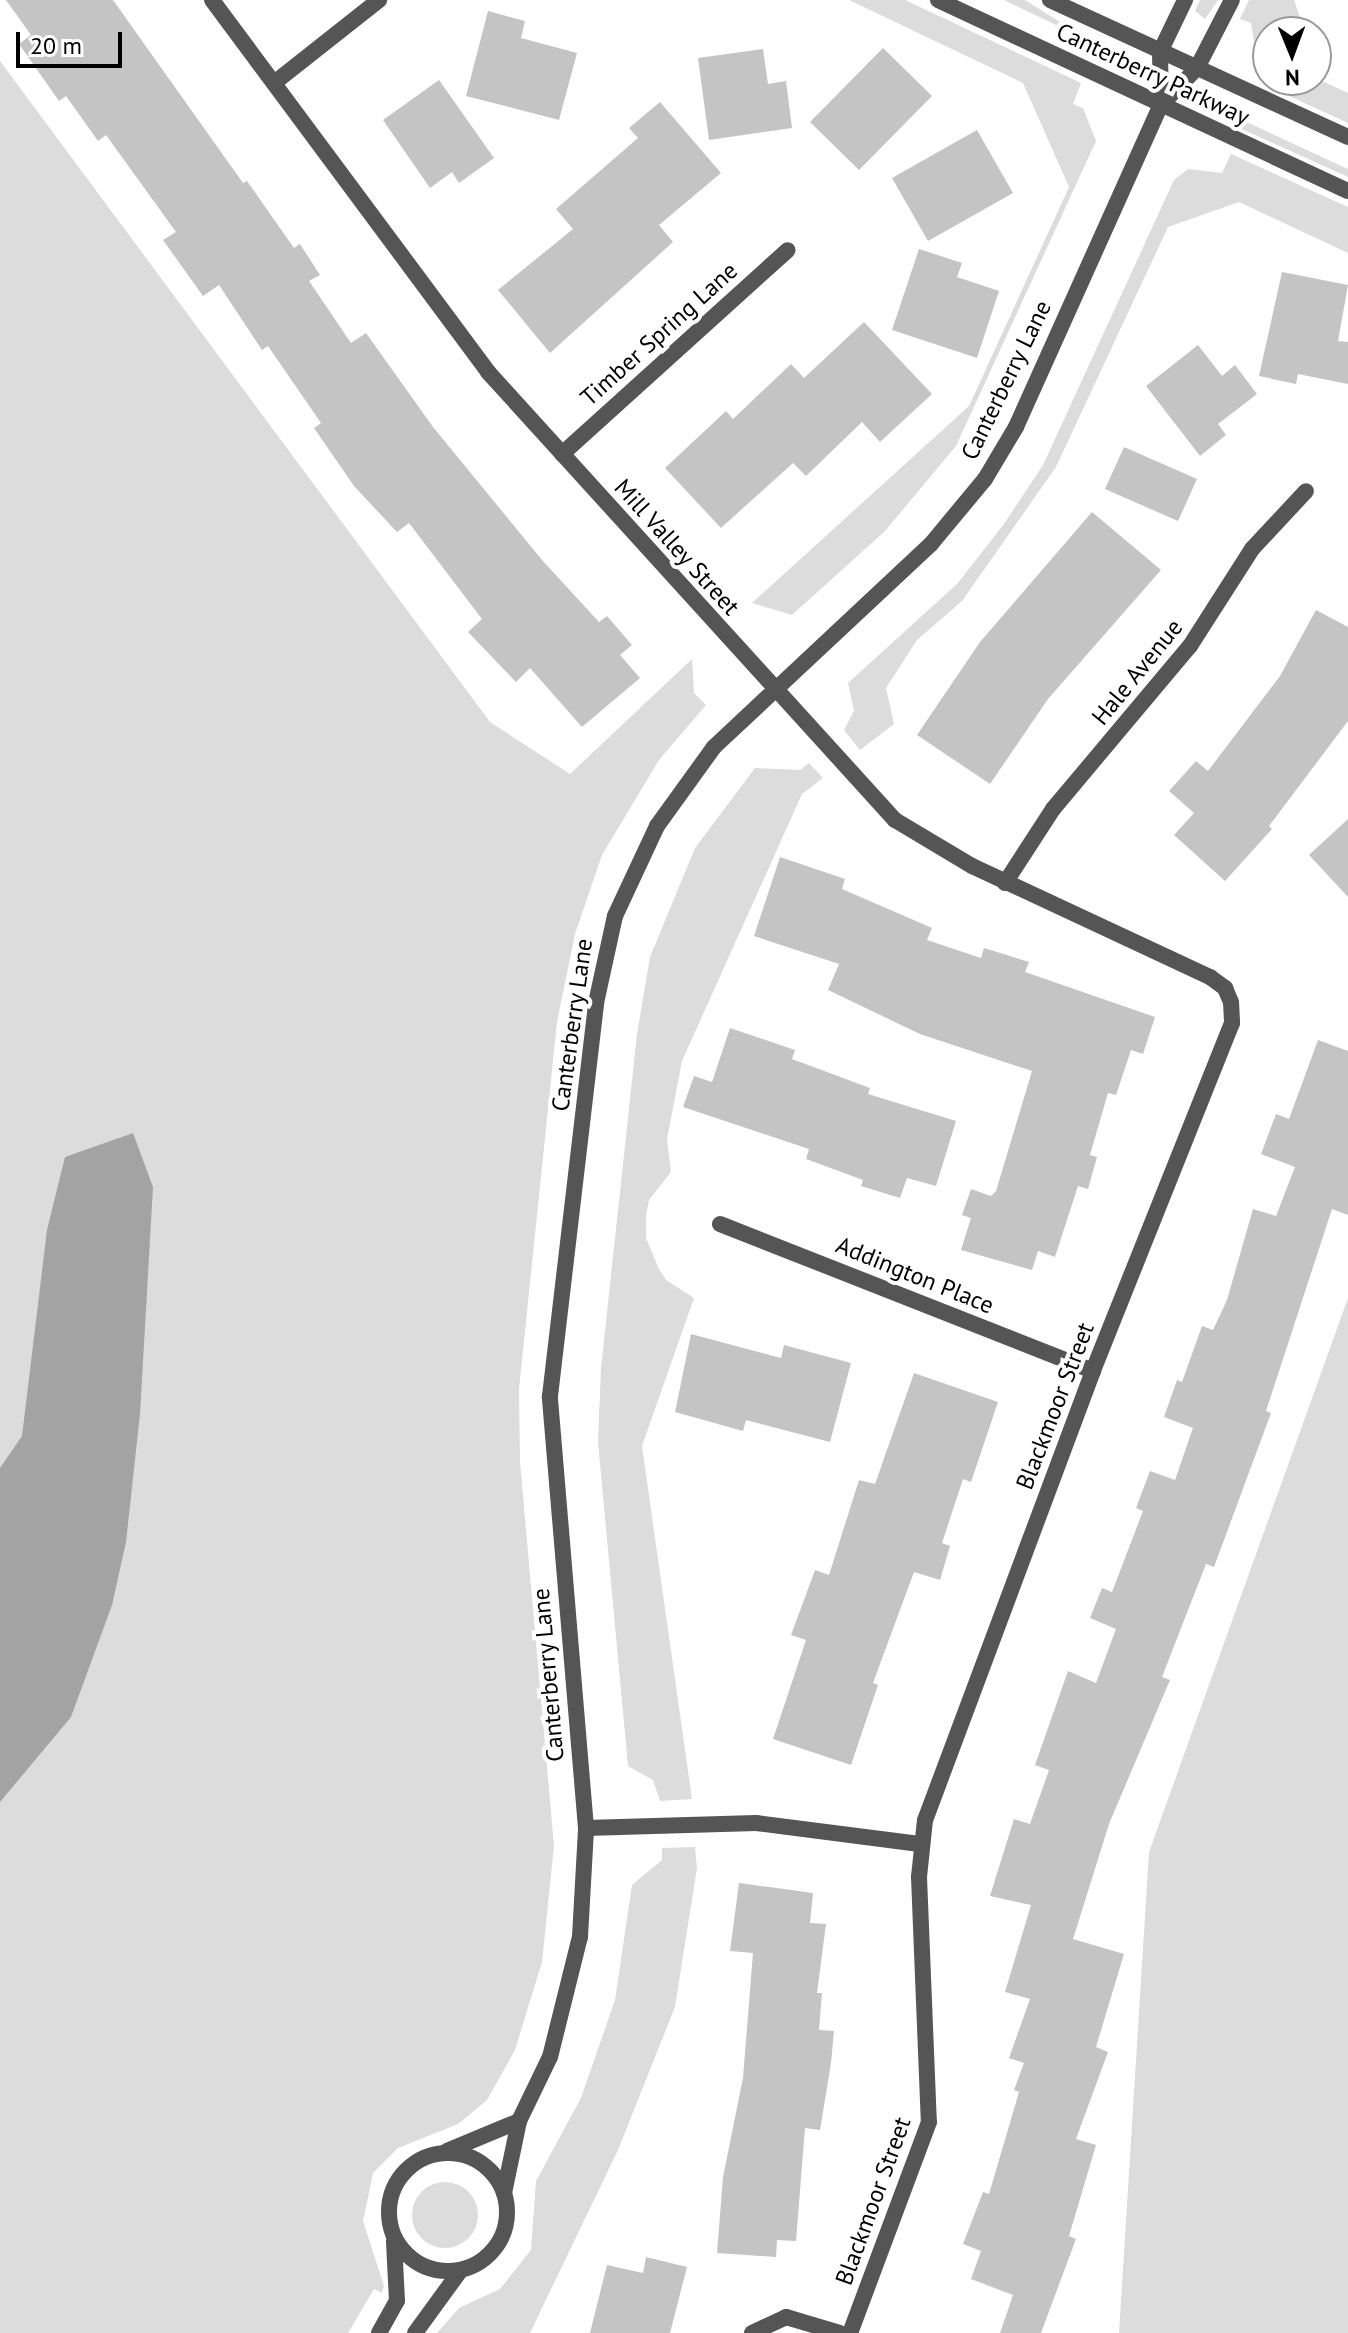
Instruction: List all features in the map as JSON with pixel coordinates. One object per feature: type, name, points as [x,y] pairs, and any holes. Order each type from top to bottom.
[{"type":"street","name":"Mill Valley Street","points":[[212,0],[443,317],[562,454],[895,820],[1005,883],[1225,988]]},
{"type":"street","points":[[274,83],[379,0]]},
{"type":"street","name":"Canterberry Parkway","points":[[938,0],[1348,191]]},
{"type":"street","name":"Canterberry Parkway","points":[[1050,0],[1348,137]]},
{"type":"street","name":"Canterberry Lane","points":[[1161,105],[1160,52],[1185,0]]},
{"type":"street","name":"Canterberry Lane","points":[[415,2333],[460,2271],[487,2257],[499,2241],[508,2213],[504,2193],[519,2121],[550,2057],[569,1993],[580,1937],[586,1828],[550,1396],[601,969],[626,886],[672,802],[723,735],[931,544],[985,479],[1016,427],[1161,105],[1197,68],[1232,0]]},
{"type":"street","name":"Timber Spring Lane","points":[[562,454],[788,250]]},
{"type":"street","name":"Hale Avenue","points":[[1005,883],[1053,809],[1190,646],[1252,549],[1306,491]]},
{"type":"street","name":"Blackmoor Street","points":[[850,2333],[929,2122],[920,1844],[1093,1371],[1232,1023],[1225,988]]},
{"type":"street","name":"Addington Place","points":[[720,1224],[1093,1371]]},
{"type":"street","points":[[586,1828],[756,1823],[920,1844]]},
{"type":"street","points":[[379,2333],[397,2301],[389,2201],[395,2183],[407,2168],[519,2121]]},
{"type":"street","points":[[443,2153],[480,2162],[504,2193]]},
{"type":"street","points":[[394,2239],[421,2266],[460,2271]]},
{"type":"street","points":[[752,2333],[786,2317],[840,2333]]},
{"type":"shaded area","points":[[849,0],[905,0],[1081,83],[1073,104],[1083,108],[1096,141],[956,446],[885,531],[792,615],[752,603],[969,406],[1069,187],[1023,83]]},
{"type":"shaded area","points":[[1004,0],[1025,0],[1060,22],[1056,25]]},
{"type":"shaded area","points":[[1200,0],[1218,0],[1205,19],[1195,11]]},
{"type":"shaded area","points":[[1249,0],[1294,0],[1300,16],[1252,16],[1252,29],[1251,23],[1240,19]]},
{"type":"shaded area","points":[[0,61],[490,722],[570,774],[692,659],[694,693],[706,705],[659,760],[602,855],[575,934],[557,1022],[519,1389],[520,1462],[554,1846],[542,1962],[515,2050],[487,2100],[458,2124],[398,2148],[373,2173],[363,2221],[384,2286],[382,2293],[374,2289],[348,2333],[0,2333]]},
{"type":"shaded area","points":[[1332,86],[1348,93],[1348,123],[1289,96],[1332,96]]},
{"type":"shaded area","points":[[1227,113],[1348,169],[1348,177],[1224,121],[1222,114]]},
{"type":"shaded area","points":[[1231,154],[1348,207],[1348,253],[1239,202],[1168,227],[1056,467],[962,601],[917,640],[886,688],[894,724],[860,750],[844,730],[854,711],[848,683],[957,584],[1004,524],[1043,465],[1174,180],[1188,169],[1222,173]]},
{"type":"shaded area","points":[[809,763],[823,778],[802,794],[682,1061],[667,1139],[671,1172],[649,1200],[646,1215],[646,1238],[658,1267],[666,1280],[694,1298],[642,1446],[692,1799],[660,1801],[653,1780],[628,1766],[598,1442],[601,1368],[637,1034],[650,957],[695,848],[755,768],[800,770]]},
{"type":"shaded area","points":[[133,1133],[153,1187],[140,1414],[126,1542],[112,1605],[71,1717],[0,1802],[0,1468],[22,1436],[47,1230],[65,1157]]},
{"type":"shaded area","points":[[1348,1298],[1348,2333],[1119,2333],[1149,1852]]},
{"type":"shaded area","points":[[695,1847],[697,1868],[675,2007],[618,2150],[530,2333],[437,2333],[459,2308],[500,2289],[531,2250],[536,2181],[581,2098],[615,2000],[632,1885],[662,1860],[662,1848]]},
{"type":"shaded area","points":[[445,2182],[458,2185],[468,2192],[475,2202],[478,2215],[475,2228],[468,2238],[458,2245],[445,2248],[432,2245],[422,2238],[415,2228],[412,2215],[415,2202],[422,2192],[432,2185]]},
{"type":"building","points":[[6,0],[113,0],[243,183],[247,181],[294,248],[300,244],[320,275],[309,281],[351,343],[366,333],[433,427],[542,560],[599,622],[607,616],[632,645],[620,655],[640,678],[582,727],[530,668],[516,682],[468,632],[482,619],[409,523],[397,532],[354,486],[314,428],[321,423],[268,346],[262,350],[219,285],[203,296],[163,240],[176,232],[106,135],[98,141],[66,96],[59,101],[19,44],[31,35]]},
{"type":"building","points":[[488,11],[525,21],[521,38],[577,53],[559,120],[466,96]]},
{"type":"building","points":[[883,48],[932,96],[859,170],[810,122]]},
{"type":"building","points":[[763,49],[768,84],[786,81],[792,128],[709,140],[698,58]]},
{"type":"building","points":[[439,80],[494,158],[459,183],[452,172],[430,188],[383,120]]},
{"type":"building","points":[[660,102],[721,173],[659,225],[673,242],[550,353],[498,290],[573,229],[556,209],[638,138],[629,128]]},
{"type":"building","points":[[977,130],[1013,193],[928,241],[892,178]]},
{"type":"building","points":[[919,249],[962,263],[957,277],[999,291],[977,358],[892,330]]},
{"type":"building","points":[[1282,272],[1348,285],[1338,341],[1348,342],[1348,384],[1298,374],[1296,384],[1259,376]]},
{"type":"building","points":[[864,322],[932,394],[880,442],[862,422],[806,476],[793,463],[721,528],[665,468],[726,411],[733,419],[791,364],[804,378]]},
{"type":"building","points":[[1198,345],[1222,376],[1235,365],[1257,394],[1218,424],[1226,435],[1200,456],[1146,386]]},
{"type":"building","points":[[1124,447],[1197,479],[1178,521],[1105,489]]},
{"type":"building","points":[[1092,512],[1161,570],[1048,699],[990,784],[917,735],[980,642]]},
{"type":"building","points":[[1316,610],[1348,627],[1348,721],[1269,826],[1272,829],[1225,881],[1174,835],[1194,813],[1169,791],[1196,761],[1208,771],[1280,676]]},
{"type":"building","points":[[1348,819],[1348,897],[1309,855]]},
{"type":"building","points":[[780,857],[845,879],[842,889],[932,928],[927,940],[981,958],[984,948],[1029,962],[1025,972],[1155,1017],[1143,1054],[1131,1050],[1116,1095],[1108,1093],[1090,1155],[1097,1157],[1088,1189],[1078,1186],[1055,1257],[1038,1251],[1032,1270],[961,1250],[971,1218],[962,1215],[971,1189],[991,1196],[996,1191],[1032,1071],[920,1034],[828,990],[839,964],[754,936]]},
{"type":"building","points":[[730,1028],[795,1050],[792,1059],[870,1088],[868,1094],[956,1121],[936,1186],[907,1178],[900,1198],[861,1186],[863,1180],[806,1159],[809,1149],[683,1107],[694,1076],[712,1082]]},
{"type":"building","points":[[1318,1040],[1348,1051],[1348,1215],[1332,1209],[1266,1411],[1271,1413],[1214,1567],[1206,1564],[1162,1677],[1170,1680],[1109,1824],[1073,1939],[1124,1954],[1096,2047],[1108,2052],[1076,2139],[1096,2145],[1069,2236],[1076,2239],[1041,2333],[1000,2333],[1013,2295],[971,2279],[981,2251],[963,2244],[983,2192],[989,2194],[1019,2092],[1014,2090],[1024,2063],[1009,2058],[1030,1999],[1005,1992],[1031,1905],[990,1896],[1014,1819],[1030,1824],[1049,1770],[1035,1765],[1068,1671],[1096,1683],[1116,1629],[1090,1618],[1102,1588],[1112,1592],[1143,1511],[1136,1508],[1150,1471],[1175,1480],[1193,1428],[1164,1417],[1177,1380],[1182,1382],[1202,1326],[1213,1330],[1227,1300],[1253,1209],[1276,1216],[1295,1167],[1261,1154],[1276,1114],[1289,1119]]},
{"type":"building","points":[[691,1334],[781,1358],[784,1345],[851,1363],[830,1442],[746,1420],[743,1431],[675,1412]]},
{"type":"building","points":[[914,1373],[998,1402],[971,1482],[963,1479],[942,1543],[950,1546],[940,1580],[914,1572],[873,1683],[878,1685],[851,1765],[773,1739],[806,1640],[791,1635],[815,1570],[829,1575],[859,1480],[875,1484]]},
{"type":"building","points":[[739,1883],[813,1893],[810,1923],[826,1924],[817,1993],[822,1993],[819,2030],[834,2031],[831,2063],[820,2130],[805,2128],[796,2241],[777,2240],[776,2257],[717,2253],[723,2177],[743,2078],[753,1953],[730,1951]]},
{"type":"building","points":[[646,2257],[687,2267],[670,2333],[590,2333],[607,2265],[643,2273]]}]
